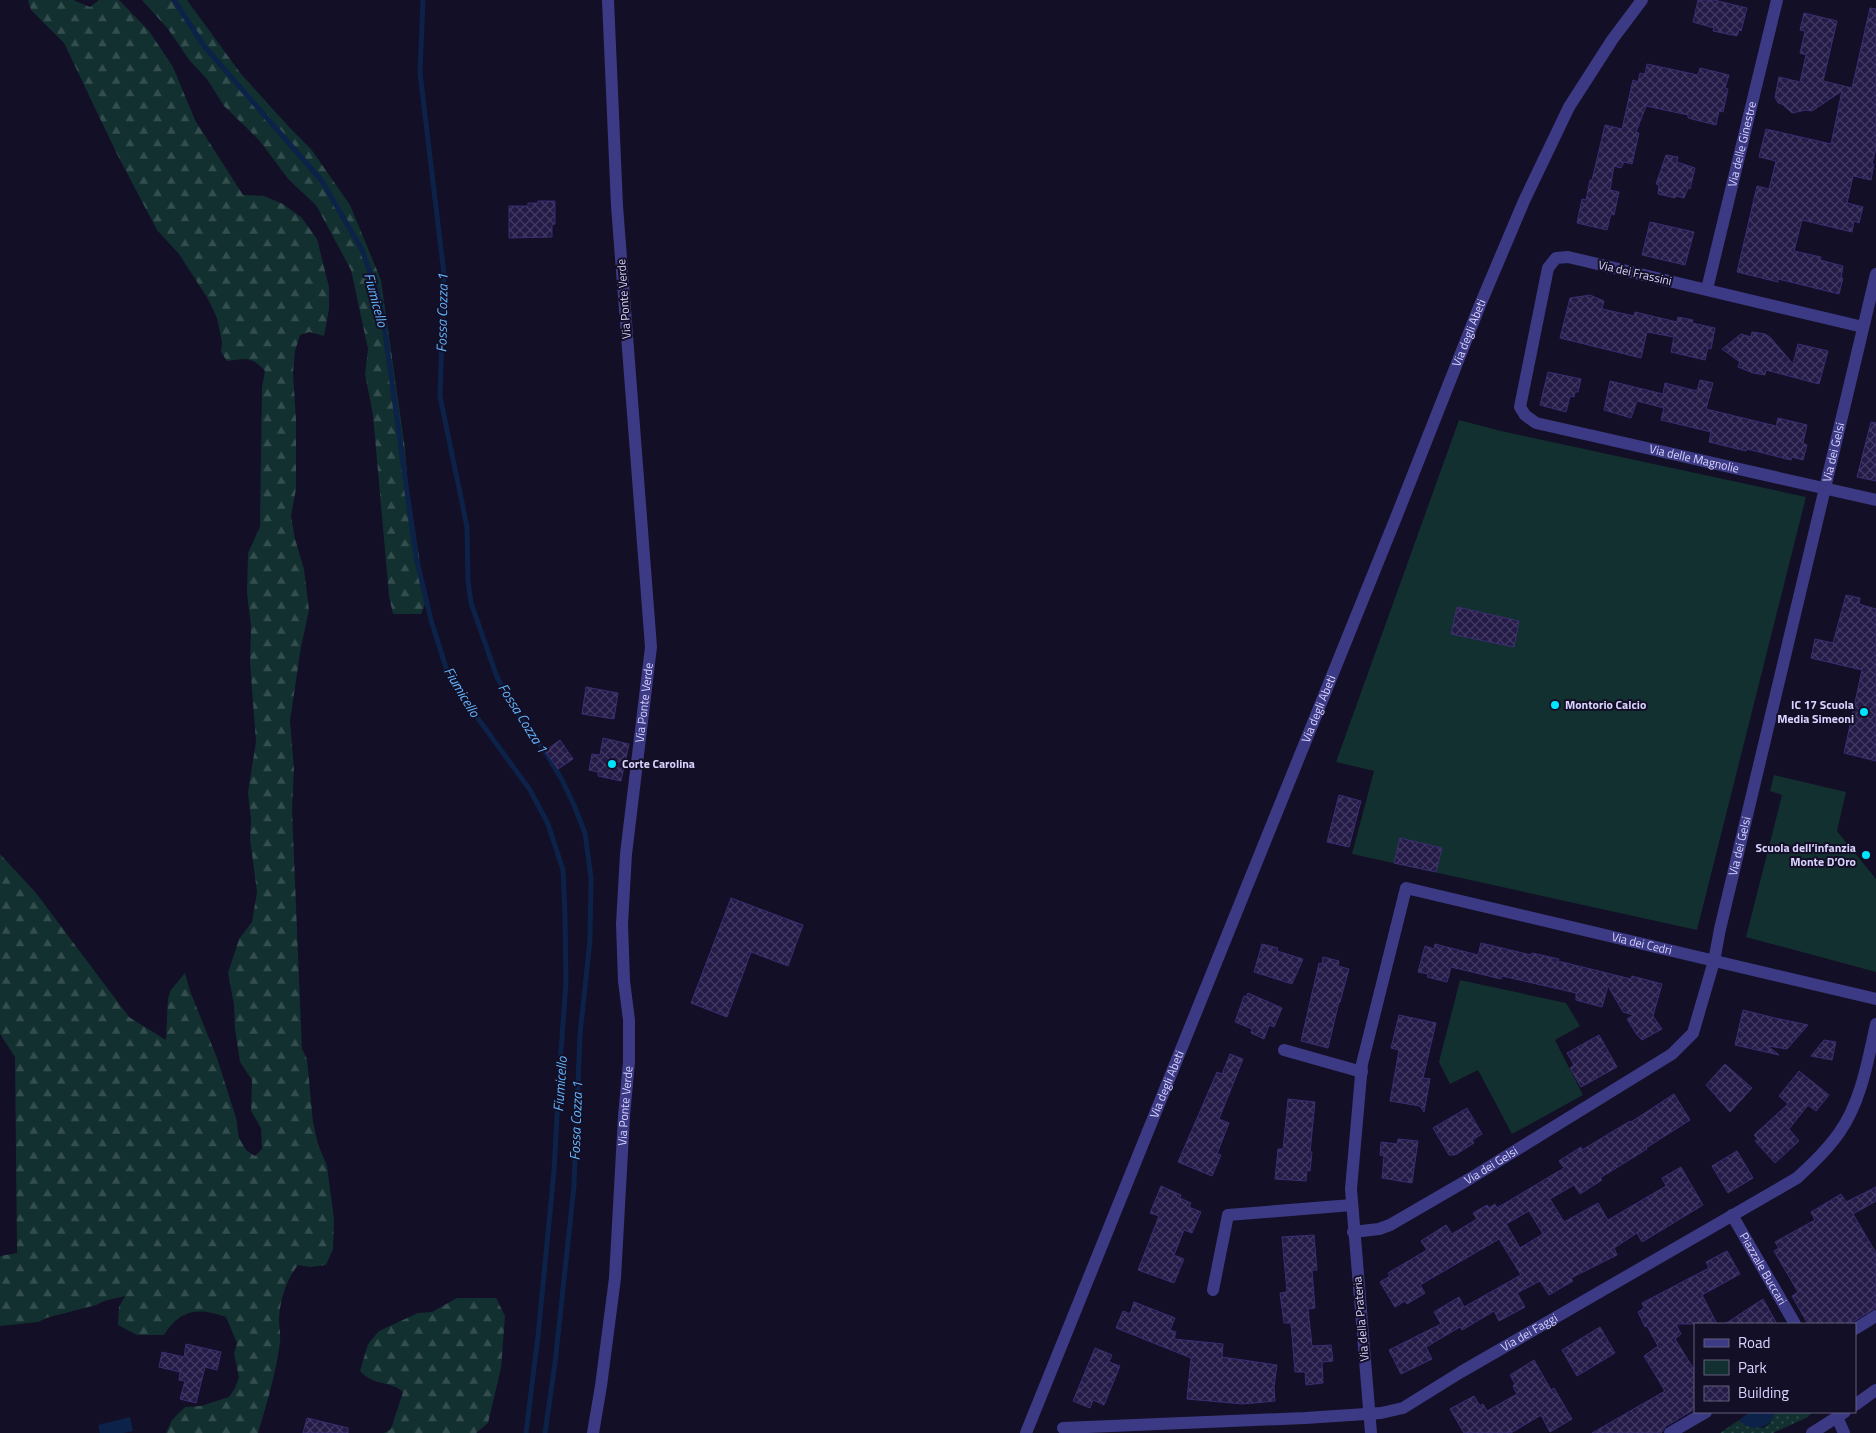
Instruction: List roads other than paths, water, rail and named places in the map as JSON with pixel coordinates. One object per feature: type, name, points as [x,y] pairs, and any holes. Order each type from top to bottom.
[{"type":"street","name":"Via Ponte Verde","points":[[593,1433],[615,1278],[629,1062],[629,1020],[624,981],[622,924],[626,854],[651,647],[617,206],[608,0]]},
{"type":"street","name":"Via degli Abeti","points":[[1026,1433],[1520,209],[1569,107],[1612,40],[1642,0]]},
{"type":"street","name":"Via delle Ginestre","points":[[1707,290],[1777,0]]},
{"type":"street","name":"Via dei Frassini","points":[[1520,406],[1548,268],[1556,258],[1568,257],[1863,327]]},
{"type":"street","name":"Via dei Gelsi","points":[[1353,1232],[1379,1229],[1390,1224],[1471,1178],[1672,1054],[1692,1033],[1714,961],[1720,929],[1876,274]]},
{"type":"street","name":"Via delle Magnolie","points":[[1520,406],[1525,415],[1536,423],[1876,500]]},
{"type":"street","name":"Via dei Cedri","points":[[1406,888],[1876,999]]},
{"type":"street","name":"Via della Prateria","points":[[1371,1433],[1353,1232],[1351,1189],[1362,1072],[1406,888]]},
{"type":"street","name":"Via dei Faggi","points":[[1063,1428],[1368,1414],[1403,1408],[1461,1372],[1797,1178],[1821,1155],[1840,1132],[1857,1096],[1876,1024]]},
{"type":"street","points":[[1284,1050],[1362,1072]]},
{"type":"street","points":[[1212,1290],[1228,1215],[1352,1205]]},
{"type":"street","name":"Piazzale Buccari","points":[[1732,1215],[1794,1323]]},
{"type":"street","points":[[1856,1328],[1876,1316]]},
{"type":"street","points":[[1856,1404],[1876,1390]]},
{"type":"street","points":[[1670,1433],[1704,1413]]},
{"type":"street","points":[[1812,1433],[1841,1414],[1844,1433]]},
{"type":"water","points":[[1749,1413],[1775,1413],[1769,1422],[1755,1428],[1749,1427],[1739,1420]]},
{"type":"water","points":[[130,1417],[133,1431],[100,1433],[98,1425]]},
{"type":"waterway","name":"Fiumicello","points":[[174,0],[204,46],[322,181],[362,250],[378,293],[385,332],[416,557],[431,620],[447,671],[469,706],[530,790],[548,824],[563,870],[566,983],[554,1171],[538,1336],[526,1433]]},
{"type":"waterway","name":"Fossa Cozza 1","points":[[423,0],[420,73],[444,274],[440,396],[467,527],[468,581],[471,603],[497,677],[513,707],[546,753],[574,805],[585,833],[591,878],[590,940],[580,1034],[574,1186],[555,1363],[545,1433]]},
{"type":"place","name":"Montorio Calcio","points":[[1555,705]]},
{"type":"place","name":"IC 17 Scuola Media Simeoni","points":[[1864,712]]},
{"type":"place","name":"Corte Carolina","points":[[612,764]]},
{"type":"place","name":"Scuola dell’infanzia Monte D’Oro","points":[[1866,855]]}]
